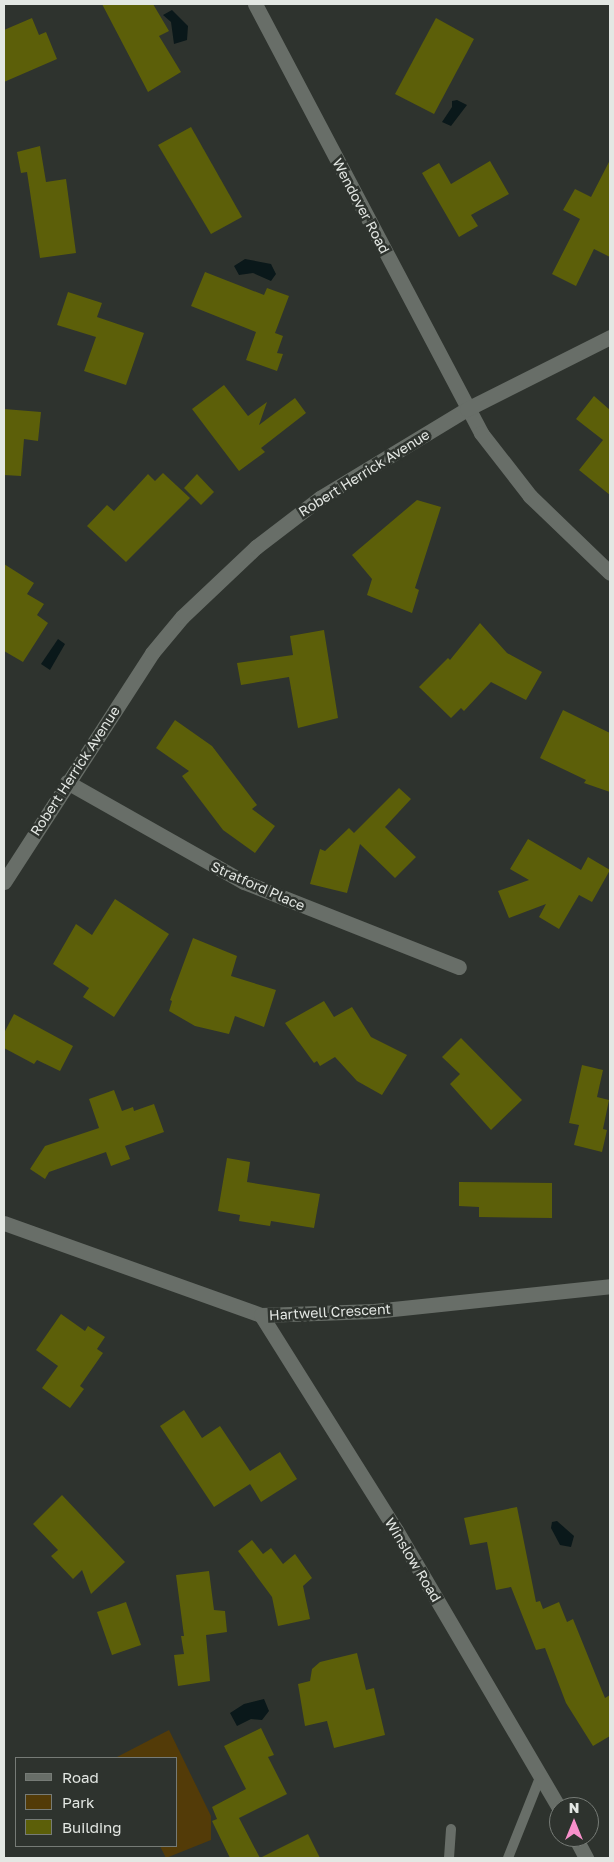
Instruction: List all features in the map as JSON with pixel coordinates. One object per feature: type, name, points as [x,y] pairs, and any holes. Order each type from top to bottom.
[{"type":"street","name":"Wendover Road","points":[[255,4],[467,409]]},
{"type":"street","name":"Robert Herrick Avenue","points":[[4,882],[152,653],[212,587],[256,547],[320,498],[467,409],[610,337]]},
{"type":"street","points":[[467,409],[502,463],[530,496],[610,573]]},
{"type":"street","name":"Stratford Place","points":[[67,782],[244,882],[459,968]]},
{"type":"street","name":"Hartwell Crescent","points":[[4,1223],[261,1315],[374,1311],[610,1286]]},
{"type":"street","name":"Winslow Road","points":[[261,1315],[396,1530],[553,1797]]},
{"type":"lane","points":[[508,1858],[541,1775]]},
{"type":"lane","points":[[450,1858],[451,1828]]},
{"type":"green space","points":[[169,1730],[211,1816],[211,1840],[166,1858],[160,1847],[178,1847],[178,1757],[117,1757]]},
{"type":"shaded area","points":[[172,10],[188,26],[187,40],[174,44],[171,22],[163,15]]},
{"type":"shaded area","points":[[457,100],[467,105],[451,126],[442,122],[452,107],[452,101]]},
{"type":"shaded area","points":[[245,259],[271,264],[276,274],[271,281],[253,273],[239,275],[234,266]]},
{"type":"shaded area","points":[[58,639],[65,644],[50,670],[41,664]]},
{"type":"shaded area","points":[[557,1521],[574,1536],[571,1547],[560,1545],[551,1528],[552,1522]]},
{"type":"shaded area","points":[[264,1699],[269,1711],[262,1720],[251,1719],[237,1726],[230,1713],[244,1704]]},
{"type":"building","points":[[102,4],[153,4],[169,31],[159,36],[181,72],[148,92]]},
{"type":"building","points":[[32,18],[39,35],[46,32],[57,59],[4,82],[4,30]]},
{"type":"building","points":[[436,18],[474,39],[434,114],[395,94]]},
{"type":"building","points":[[191,127],[242,217],[211,234],[158,145]]},
{"type":"building","points":[[40,146],[46,182],[66,179],[76,253],[40,258],[27,172],[21,173],[17,152]]},
{"type":"building","points":[[610,160],[610,257],[594,249],[576,286],[552,274],[580,219],[563,210],[575,189],[591,197]]},
{"type":"building","points":[[490,161],[509,194],[471,215],[478,226],[459,237],[422,173],[439,163],[451,184]]},
{"type":"building","points":[[205,272],[264,295],[267,288],[289,296],[275,333],[283,336],[277,353],[283,354],[277,371],[246,360],[256,332],[191,306]]},
{"type":"building","points":[[68,292],[102,303],[97,317],[144,333],[126,385],[84,371],[96,337],[57,325]]},
{"type":"building","points":[[224,385],[248,416],[267,402],[259,425],[295,398],[306,413],[261,448],[265,452],[239,471],[192,409]]},
{"type":"building","points":[[594,396],[610,410],[610,495],[579,470],[603,440],[576,419]]},
{"type":"building","points":[[4,409],[41,412],[38,441],[24,439],[21,476],[4,475]]},
{"type":"building","points":[[163,473],[190,498],[126,562],[87,526],[107,505],[114,511],[148,474],[155,481]]},
{"type":"building","points":[[197,474],[214,492],[201,505],[184,488]]},
{"type":"building","points":[[417,500],[441,507],[415,588],[419,590],[412,613],[367,595],[372,579],[352,555]]},
{"type":"building","points":[[4,564],[34,583],[27,594],[44,604],[37,615],[48,623],[23,662],[4,651]]},
{"type":"building","points":[[480,623],[507,653],[542,672],[526,700],[491,682],[464,711],[461,708],[451,718],[419,687],[448,658],[450,660]]},
{"type":"building","points":[[324,630],[338,718],[298,728],[289,677],[241,685],[237,663],[293,655],[290,636]]},
{"type":"building","points":[[563,710],[610,733],[610,792],[584,783],[586,780],[540,758]]},
{"type":"building","points":[[175,720],[212,746],[257,805],[252,809],[275,826],[255,853],[223,830],[182,776],[189,771],[156,748]]},
{"type":"building","points":[[399,788],[411,799],[385,827],[416,857],[395,878],[360,844],[347,893],[310,884],[320,849],[325,851],[349,828],[354,833]]},
{"type":"building","points":[[528,839],[581,870],[588,857],[610,870],[592,902],[579,895],[559,929],[539,917],[546,904],[509,918],[498,891],[529,880],[510,869]]},
{"type":"building","points":[[115,899],[169,934],[114,1017],[83,997],[89,988],[53,964],[76,924],[92,935]]},
{"type":"building","points":[[193,938],[237,956],[231,976],[276,990],[264,1027],[235,1016],[229,1034],[195,1026],[169,1011],[172,1001],[170,1000]]},
{"type":"building","points":[[324,1001],[334,1017],[352,1007],[371,1037],[407,1055],[382,1095],[357,1081],[335,1057],[320,1066],[317,1061],[314,1063],[285,1023]]},
{"type":"building","points":[[14,1014],[73,1046],[60,1071],[37,1060],[34,1064],[4,1048],[4,1033]]},
{"type":"building","points":[[461,1038],[522,1100],[491,1130],[450,1084],[460,1074],[442,1057]]},
{"type":"building","points":[[582,1065],[603,1070],[597,1097],[609,1100],[603,1129],[607,1130],[602,1152],[574,1145],[579,1125],[569,1123]]},
{"type":"building","points":[[114,1090],[122,1111],[133,1107],[134,1111],[154,1104],[164,1132],[125,1146],[130,1159],[111,1166],[106,1152],[49,1172],[45,1179],[30,1169],[45,1146],[99,1128],[89,1099]]},
{"type":"building","points":[[227,1158],[250,1162],[247,1182],[320,1194],[314,1228],[271,1221],[270,1226],[239,1221],[240,1215],[218,1211]]},
{"type":"building","points":[[459,1182],[552,1183],[552,1218],[479,1217],[479,1207],[459,1206]]},
{"type":"building","points":[[61,1314],[85,1331],[88,1326],[105,1337],[97,1349],[103,1353],[80,1386],[84,1389],[70,1408],[42,1388],[58,1366],[36,1350]]},
{"type":"building","points":[[184,1410],[202,1438],[220,1426],[250,1471],[280,1452],[297,1479],[261,1502],[250,1484],[214,1507],[160,1426]]},
{"type":"building","points":[[62,1495],[125,1562],[91,1594],[82,1570],[73,1579],[51,1556],[58,1550],[33,1524]]},
{"type":"building","points":[[517,1507],[536,1602],[540,1601],[543,1609],[559,1602],[567,1622],[573,1619],[605,1698],[610,1695],[610,1736],[593,1746],[566,1703],[545,1648],[536,1650],[511,1587],[496,1590],[487,1542],[470,1545],[464,1518]]},
{"type":"building","points":[[252,1540],[263,1554],[271,1548],[283,1564],[295,1554],[312,1578],[303,1586],[310,1619],[278,1626],[272,1597],[238,1551]]},
{"type":"building","points":[[209,1571],[214,1610],[225,1611],[227,1632],[206,1635],[210,1681],[178,1686],[174,1655],[184,1654],[181,1636],[184,1636],[176,1575]]},
{"type":"building","points":[[126,1602],[141,1645],[112,1655],[97,1612]]},
{"type":"building","points":[[357,1653],[366,1690],[374,1688],[385,1735],[334,1748],[327,1721],[305,1726],[298,1684],[310,1681],[312,1669],[320,1662]]},
{"type":"building","points":[[261,1728],[274,1755],[268,1757],[287,1794],[239,1818],[260,1858],[230,1858],[212,1821],[217,1819],[212,1807],[246,1789],[224,1746]]},
{"type":"building","points":[[308,1834],[320,1858],[260,1858]]}]
